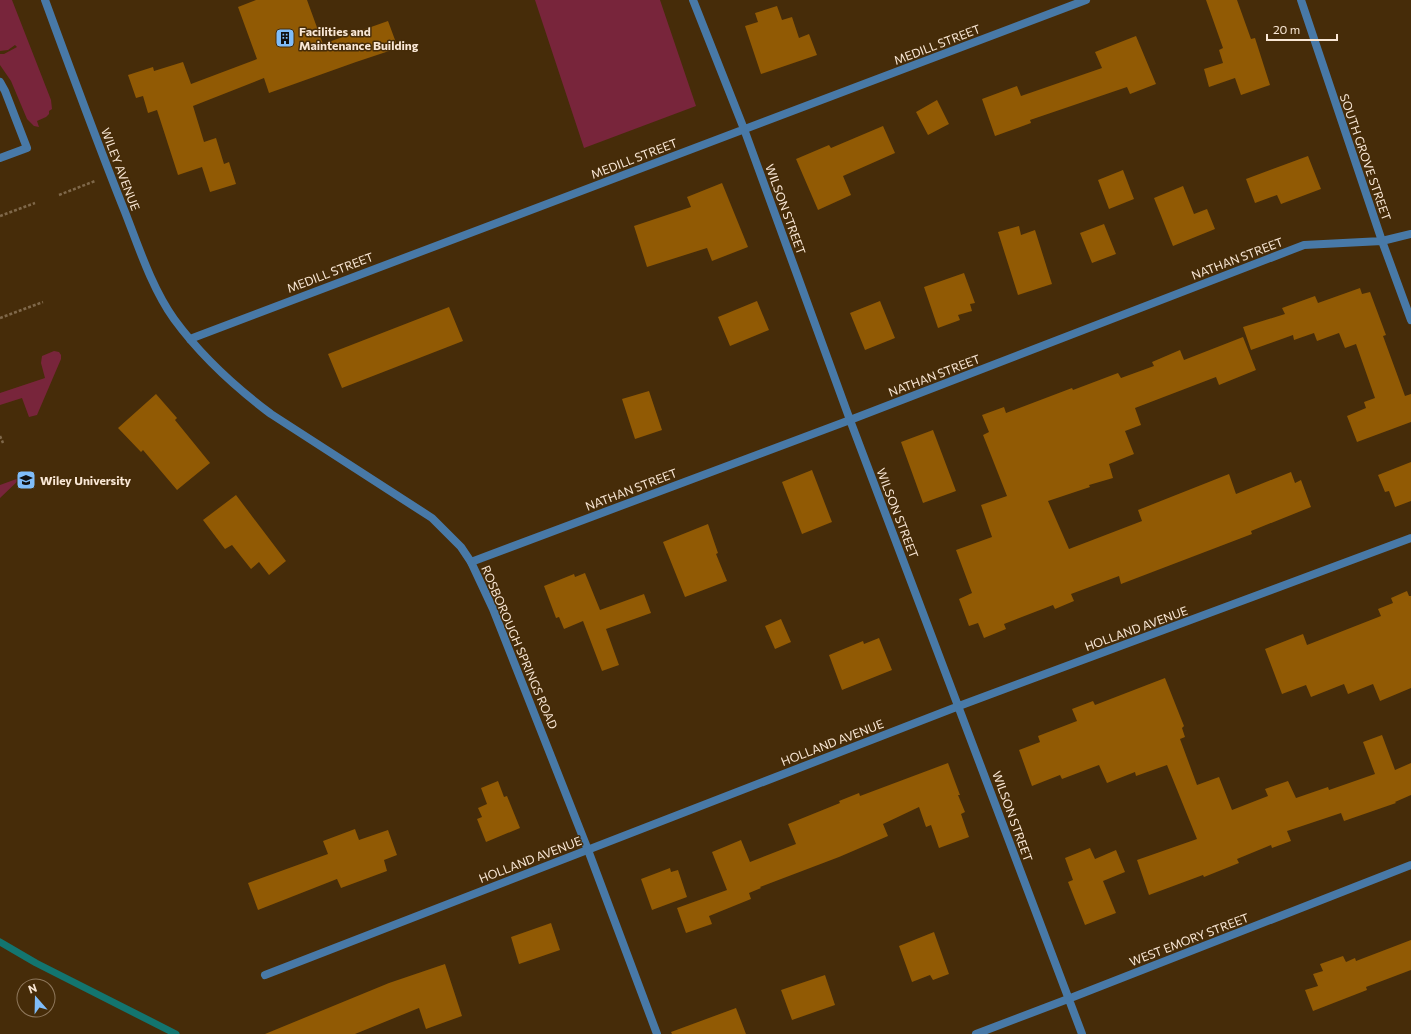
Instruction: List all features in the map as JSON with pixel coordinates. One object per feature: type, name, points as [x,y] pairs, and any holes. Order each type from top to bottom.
[{"type":"street","name":"WILEY AVENUE","points":[[45,0],[110,175],[152,279],[174,319],[190,339]]},
{"type":"street","name":"WILSON STREET","points":[[693,0],[744,129],[850,420],[1082,1034]]},
{"type":"street","name":"MEDILL STREET","points":[[190,339],[1086,0]]},
{"type":"street","name":"SOUTH GROVE STREET","points":[[1301,0],[1382,241],[1411,320]]},
{"type":"street","points":[[0,82],[5,91],[27,148],[0,158]]},
{"type":"street","name":"NATHAN STREET","points":[[471,562],[850,420],[1304,245],[1382,241],[1411,234]]},
{"type":"street","name":"ROSBOROUGH SPRINGS ROAD","points":[[190,339],[230,381],[271,414],[408,501],[432,518],[461,547],[471,562],[493,609],[588,850],[657,1034]]},
{"type":"street","name":"HOLLAND AVENUE","points":[[265,975],[959,706],[1411,538]]},
{"type":"street","name":"WEST EMORY STREET","points":[[976,1034],[1411,865]]},
{"type":"path","points":[[59,195],[94,181]]},
{"type":"path","points":[[0,216],[35,203]]},
{"type":"path","points":[[0,318],[44,302]]},
{"type":"path","points":[[0,436],[3,443]]},
{"type":"shaded area","points":[[0,0],[12,0],[51,100],[52,109],[46,117],[37,121],[39,127],[34,126],[27,119],[11,81],[0,65],[0,54],[4,54],[17,47],[15,45],[8,50],[0,51]]},
{"type":"shaded area","points":[[535,0],[660,0],[696,106],[584,148]]},
{"type":"shaded area","points":[[54,351],[59,352],[61,359],[37,415],[29,417],[22,398],[0,405],[0,393],[45,378],[41,363],[42,356]]},
{"type":"shaded area","points":[[22,477],[0,498],[0,485]]},
{"type":"building","points":[[256,0],[307,0],[323,44],[388,21],[398,48],[269,93],[264,78],[193,106],[204,142],[216,138],[224,164],[229,162],[236,184],[210,192],[202,167],[178,175],[157,110],[148,113],[143,96],[136,98],[128,75],[153,67],[154,71],[183,62],[191,84],[257,59],[238,7]]},
{"type":"building","points":[[1206,0],[1237,0],[1251,39],[1255,38],[1270,85],[1241,95],[1235,78],[1209,87],[1204,69],[1223,63],[1219,50],[1223,48]]},
{"type":"building","points":[[777,6],[782,20],[792,17],[799,38],[809,34],[817,55],[761,74],[745,26],[758,22],[755,13]]},
{"type":"building","points":[[1136,36],[1156,84],[1130,94],[1127,87],[1030,120],[1031,123],[995,136],[982,99],[1017,86],[1021,96],[1102,68],[1095,52]]},
{"type":"building","points":[[937,100],[949,124],[928,135],[916,112]]},
{"type":"building","points":[[883,126],[895,153],[843,176],[851,195],[818,210],[796,159],[829,145],[831,148]]},
{"type":"building","points":[[1308,156],[1321,189],[1281,204],[1277,195],[1255,203],[1246,179]]},
{"type":"building","points":[[1123,170],[1134,199],[1109,209],[1098,180]]},
{"type":"building","points":[[722,183],[748,247],[712,261],[707,248],[647,267],[634,226],[691,207],[687,197]]},
{"type":"building","points":[[1183,186],[1194,214],[1207,209],[1215,229],[1173,246],[1154,198]]},
{"type":"building","points":[[1104,224],[1116,254],[1092,263],[1080,233]]},
{"type":"building","points":[[1019,226],[1021,235],[1035,230],[1052,284],[1018,295],[998,232]]},
{"type":"building","points":[[964,273],[975,303],[970,304],[972,311],[958,315],[960,320],[938,328],[924,287]]},
{"type":"building","points":[[1360,288],[1362,294],[1370,292],[1386,335],[1383,336],[1405,396],[1411,394],[1411,422],[1357,442],[1347,416],[1366,408],[1364,402],[1375,398],[1356,344],[1345,348],[1339,333],[1317,341],[1314,333],[1294,340],[1293,335],[1251,350],[1243,327],[1285,314],[1282,308],[1315,296],[1318,303]]},
{"type":"building","points":[[757,301],[769,330],[730,346],[718,317]]},
{"type":"building","points":[[880,301],[895,338],[865,350],[850,313]]},
{"type":"building","points":[[449,307],[463,341],[342,388],[328,354]]},
{"type":"building","points":[[1243,337],[1256,370],[1219,385],[1216,377],[1135,408],[1141,425],[1125,431],[1134,454],[1109,464],[1113,478],[1089,485],[1090,487],[1048,501],[1069,549],[1142,521],[1138,510],[1229,474],[1236,494],[1291,472],[1295,483],[1301,480],[1311,507],[1251,531],[1252,534],[1121,584],[1119,576],[1071,594],[1074,601],[1055,609],[1053,605],[1004,624],[1006,629],[984,638],[978,623],[969,626],[959,599],[972,593],[956,550],[992,537],[981,505],[1007,496],[983,435],[989,432],[982,415],[1004,407],[1006,413],[1072,388],[1073,390],[1118,373],[1121,378],[1154,366],[1152,362],[1180,350],[1184,360]]},
{"type":"building","points":[[649,391],[662,430],[635,439],[622,399]]},
{"type":"building","points":[[156,394],[177,418],[175,420],[210,463],[177,490],[143,450],[141,452],[118,428]]},
{"type":"building","points":[[933,430],[956,491],[923,503],[901,442]]},
{"type":"building","points":[[1411,462],[1411,501],[1395,507],[1389,491],[1385,492],[1378,475]]},
{"type":"building","points":[[812,470],[832,522],[802,534],[782,482]]},
{"type":"building","points":[[236,495],[286,561],[269,575],[259,562],[251,569],[232,545],[225,549],[203,520]]},
{"type":"building","points":[[708,524],[718,553],[716,554],[727,581],[685,597],[663,542]]},
{"type":"building","points":[[585,573],[600,610],[644,594],[651,613],[606,629],[619,665],[602,671],[583,621],[564,629],[559,617],[556,618],[544,586],[574,574],[575,577]]},
{"type":"building","points":[[1407,591],[1409,596],[1411,596],[1411,688],[1380,701],[1373,684],[1348,694],[1344,684],[1311,697],[1306,685],[1282,694],[1265,649],[1303,634],[1307,645],[1381,616],[1378,609],[1393,603],[1391,598]]},
{"type":"building","points":[[781,619],[791,642],[775,649],[765,626]]},
{"type":"building","points":[[879,638],[892,670],[842,690],[829,655],[863,641],[864,644]]},
{"type":"building","points":[[1165,678],[1184,726],[1182,728],[1185,737],[1180,739],[1197,785],[1219,777],[1232,810],[1268,796],[1265,789],[1288,781],[1296,798],[1328,787],[1329,790],[1375,774],[1363,742],[1382,735],[1395,770],[1411,763],[1411,795],[1395,802],[1396,803],[1344,821],[1341,813],[1287,831],[1291,841],[1272,848],[1271,845],[1237,859],[1239,863],[1204,877],[1203,875],[1149,895],[1137,860],[1197,839],[1167,765],[1136,776],[1135,772],[1107,783],[1099,765],[1062,779],[1060,775],[1032,786],[1019,750],[1040,742],[1038,736],[1077,721],[1072,709],[1093,701],[1095,705]]},
{"type":"building","points":[[948,763],[965,812],[961,814],[969,837],[939,848],[931,825],[926,827],[919,807],[883,824],[888,836],[839,857],[760,887],[761,888],[749,893],[751,899],[709,916],[712,924],[686,933],[677,908],[727,890],[712,852],[741,840],[750,862],[796,844],[788,824],[840,803],[839,801],[859,793],[860,796]]},
{"type":"building","points":[[498,781],[504,797],[507,796],[520,828],[486,842],[477,819],[482,817],[478,808],[487,804],[481,788]]},
{"type":"building","points":[[355,829],[359,840],[388,830],[397,855],[384,860],[387,871],[341,888],[337,879],[258,910],[248,883],[328,854],[323,841]]},
{"type":"building","points":[[1090,848],[1095,859],[1116,850],[1125,872],[1103,881],[1116,913],[1085,925],[1068,882],[1073,880],[1065,858]]},
{"type":"building","points":[[670,868],[671,872],[678,870],[687,897],[652,910],[641,879]]},
{"type":"building","points":[[551,923],[560,950],[519,964],[511,937]]},
{"type":"building","points":[[934,932],[949,974],[933,980],[930,975],[912,982],[899,946]]},
{"type":"building","points":[[1411,940],[1411,970],[1366,987],[1367,990],[1313,1011],[1305,990],[1318,986],[1313,974],[1323,971],[1320,964],[1343,956],[1346,962],[1355,958],[1356,961]]},
{"type":"building","points":[[445,964],[462,1016],[426,1029],[419,1008],[355,1034],[265,1034],[389,983]]},
{"type":"building","points":[[825,975],[835,1005],[792,1020],[781,990]]},
{"type":"building","points":[[736,1008],[746,1034],[672,1034],[671,1032]]},
{"type":"waterway","points":[[0,942],[36,963],[176,1034]]},
{"type":"place","name":"Facilities and Maintenance Building","points":[[285,38]]},
{"type":"place","name":"Wiley University","points":[[26,480]]}]
